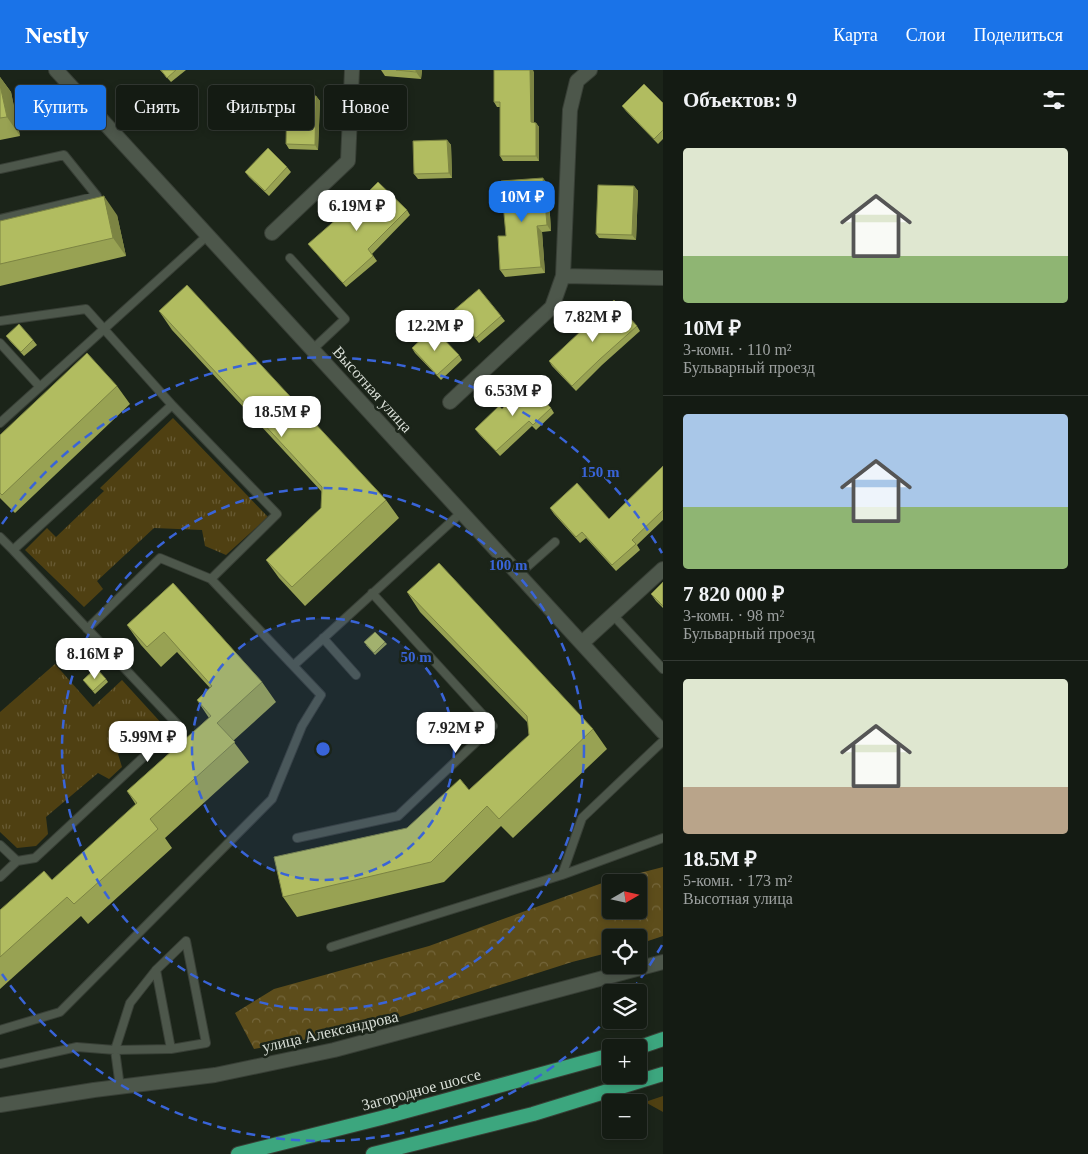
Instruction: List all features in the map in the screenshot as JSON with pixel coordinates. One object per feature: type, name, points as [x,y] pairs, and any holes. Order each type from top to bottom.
[{"type":"highway","points":[[647,1045],[663,1040]]},
{"type":"highway","name":"Загородное шоссе","points":[[238,1154],[381,1118],[602,1057]]},
{"type":"highway","points":[[373,1154],[534,1114],[663,1074]]},
{"type":"street","name":"Высотная улица","points":[[56,70],[663,732]]},
{"type":"street","points":[[272,232],[348,160],[352,70]]},
{"type":"street","points":[[450,402],[552,306],[563,276],[570,110],[578,81],[590,70]]},
{"type":"street","points":[[563,276],[663,278]]},
{"type":"street","points":[[582,643],[663,569]]},
{"type":"street","name":"улица Александрова","points":[[0,1105],[215,1075],[334,1050],[663,962]]},
{"type":"lane","points":[[0,169],[64,155],[97,196],[0,219]]},
{"type":"lane","points":[[0,423],[208,235]]},
{"type":"lane","points":[[290,258],[345,319],[313,349]]},
{"type":"lane","points":[[0,321],[86,309],[172,404],[277,514],[211,578]]},
{"type":"lane","points":[[0,343],[40,387]]},
{"type":"lane","points":[[13,550],[172,404]]},
{"type":"lane","points":[[294,665],[462,512]]},
{"type":"lane","points":[[0,537],[178,725],[35,858],[17,861],[0,877]]},
{"type":"lane","points":[[519,574],[555,542]]},
{"type":"lane","points":[[0,1030],[60,1012],[272,799],[302,726],[321,695],[211,578],[160,558],[87,629]]},
{"type":"lane","points":[[297,838],[398,816],[493,726],[372,593]]},
{"type":"lane","points":[[613,615],[663,669]]},
{"type":"lane","points":[[323,638],[356,675]]},
{"type":"lane","points":[[562,875],[582,818],[663,741]]},
{"type":"lane","points":[[331,947],[562,875],[663,838]]},
{"type":"lane","points":[[0,845],[17,861]]},
{"type":"lane","points":[[0,1064],[77,1047],[115,1050],[170,1049],[206,1043],[186,941],[156,970],[130,1003],[115,1050],[120,1087]]},
{"type":"lane","points":[[156,970],[170,1049]]},
{"type":"green space","points":[[173,418],[268,517],[226,555],[205,546],[202,530],[154,528],[97,581],[103,589],[84,607],[25,550],[47,528],[56,537],[104,491],[100,488]]},
{"type":"green space","points":[[55,664],[93,707],[122,680],[164,726],[158,731],[148,728],[118,754],[122,767],[109,779],[98,773],[46,817],[48,834],[36,846],[17,848],[0,832],[0,712]]},
{"type":"green space","points":[[663,867],[663,936],[647,941],[647,929],[602,929],[602,954],[572,962],[362,1029],[254,1049],[235,1013],[274,989],[429,946],[602,883],[602,919],[648,919],[648,874],[636,874]]},
{"type":"green space","points":[[663,1096],[663,1112],[647,1103],[647,1101]]},
{"type":"building","points":[[161,70],[176,70],[167,78]]},
{"type":"building","points":[[396,70],[416,70],[416,72]]},
{"type":"building","points":[[494,70],[530,70],[531,122],[536,123],[536,156],[500,156],[500,102],[494,102]]},
{"type":"building","points":[[644,84],[663,103],[663,130],[654,139],[622,106]]},
{"type":"building","points":[[0,85],[7,117],[0,118]]},
{"type":"building","points":[[314,96],[316,96],[315,145],[286,144],[286,130],[314,130]]},
{"type":"building","points":[[447,140],[449,173],[414,174],[413,141]]},
{"type":"building","points":[[268,148],[287,167],[265,191],[245,172]]},
{"type":"building","points":[[543,178],[547,225],[537,226],[541,267],[500,270],[498,236],[506,236],[501,181]]},
{"type":"building","points":[[378,182],[407,210],[368,249],[373,256],[343,283],[308,244],[339,217],[341,219]]},
{"type":"building","points":[[598,185],[634,186],[632,235],[596,234]]},
{"type":"building","points":[[104,196],[113,238],[0,264],[0,221]]},
{"type":"building","points":[[187,285],[386,500],[292,587],[266,560],[321,508],[322,487],[159,311]]},
{"type":"building","points":[[479,289],[501,316],[476,338],[453,311]]},
{"type":"building","points":[[614,300],[637,326],[572,386],[549,361]]},
{"type":"building","points":[[19,324],[33,340],[21,352],[6,336]]},
{"type":"building","points":[[433,328],[459,355],[437,375],[412,348]]},
{"type":"building","points":[[87,353],[117,386],[2,495],[0,493],[0,435]]},
{"type":"building","points":[[528,384],[551,408],[533,425],[529,421],[496,451],[475,429],[499,406],[502,409]]},
{"type":"building","points":[[663,466],[663,510],[632,540],[636,544],[612,565],[582,532],[576,537],[550,508],[577,483],[609,519]]},
{"type":"building","points":[[439,563],[593,729],[499,819],[487,806],[431,862],[283,897],[274,857],[407,828],[460,779],[469,790],[529,735],[527,716],[407,592]]},
{"type":"building","points":[[663,582],[663,606],[651,594]]},
{"type":"building","points":[[173,583],[262,682],[217,723],[235,742],[150,819],[158,829],[74,904],[67,897],[0,957],[0,910],[44,871],[52,880],[137,803],[127,791],[211,716],[197,700],[212,686],[164,632],[147,647],[127,625]]},
{"type":"building","points":[[375,632],[385,642],[374,653],[364,642]]},
{"type":"building","points":[[96,668],[106,679],[93,691],[83,680]]}]
